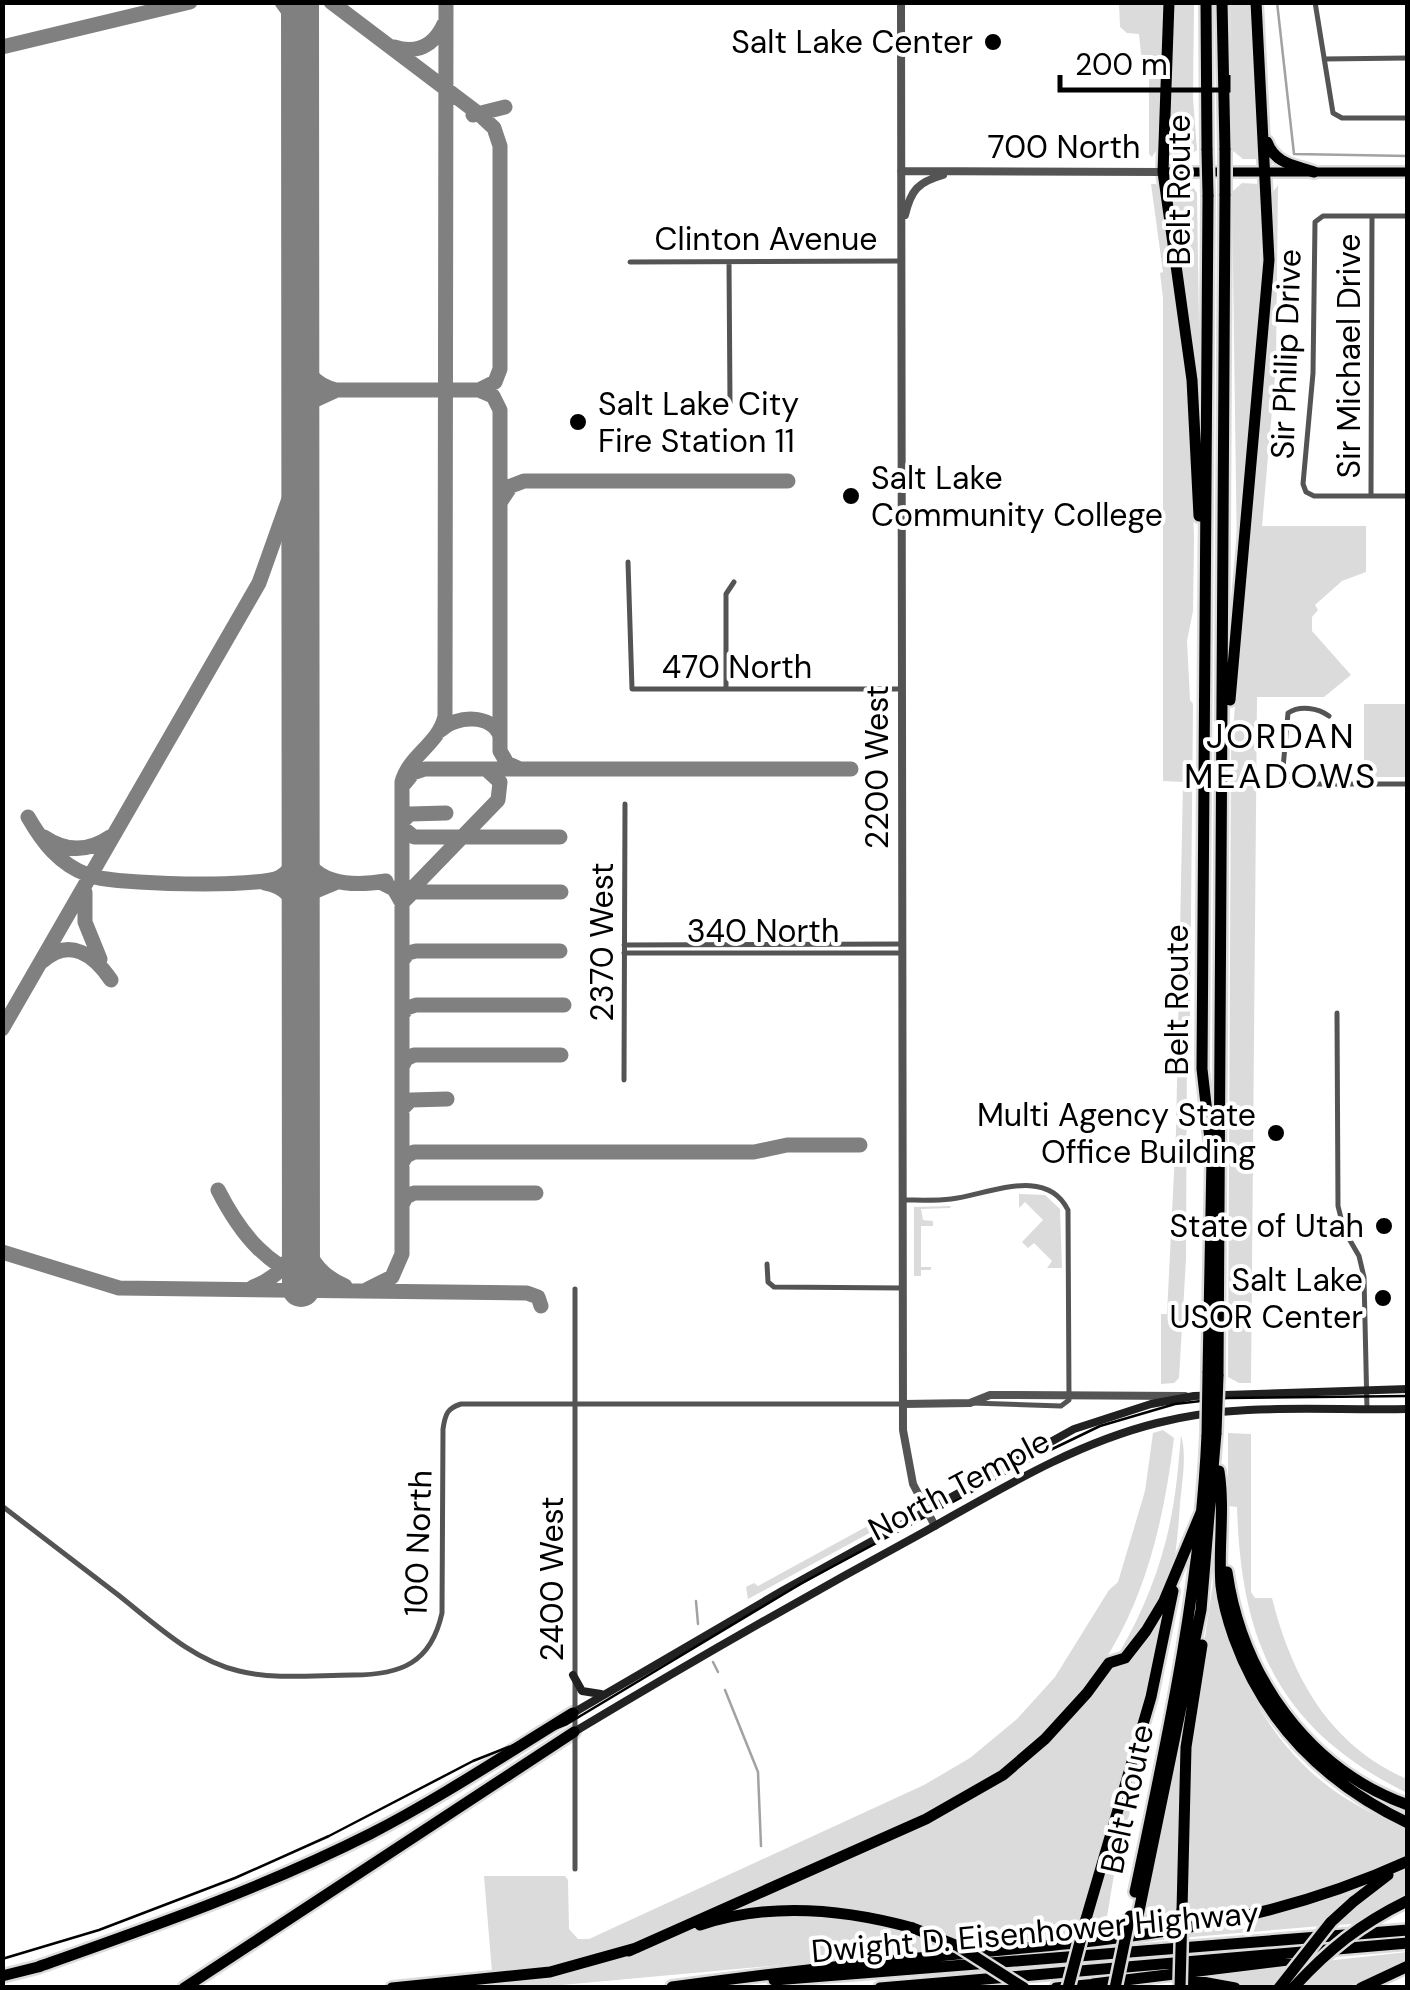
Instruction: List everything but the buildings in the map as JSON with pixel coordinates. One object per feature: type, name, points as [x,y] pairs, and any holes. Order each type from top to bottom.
[{"type":"highway","points":[[1170,2],[1163,172],[1195,411],[1206,765]]},
{"type":"highway","name":"Belt Route","points":[[1206,2],[1202,1068],[1212,1157],[1213,1375]]},
{"type":"highway","name":"Belt Route","points":[[1123,1988],[1187,1642],[1212,1434],[1223,779],[1226,194],[1222,2]]},
{"type":"highway","points":[[1223,779],[1268,260],[1256,2]]},
{"type":"highway","points":[[1264,133],[1275,158],[1314,172]]},
{"type":"highway","name":"Belt Route","points":[[1115,1988],[1184,1698],[1204,1572],[1215,1448],[1212,1434]]},
{"type":"highway","points":[[1215,1448],[1230,1598],[1257,1671],[1286,1715],[1327,1759],[1357,1781],[1408,1806]]},
{"type":"highway","points":[[1222,1488],[1219,1558],[1223,1602],[1244,1666],[1291,1739],[1332,1778],[1374,1807],[1408,1823]]},
{"type":"highway","points":[[629,1951],[926,1819],[1004,1774],[1068,1716],[1109,1662],[1125,1658],[1164,1601],[1203,1508]]},
{"type":"highway","points":[[1068,1988],[1151,1697],[1178,1567]]},
{"type":"highway","points":[[1180,1988],[1186,1747],[1208,1597],[1204,1572]]},
{"type":"highway","points":[[2,1976],[260,1886],[372,1833],[573,1714]]},
{"type":"highway","points":[[184,1988],[574,1732]]},
{"type":"highway","points":[[1278,1988],[1331,1922],[1408,1861]]},
{"type":"highway","points":[[669,1987],[1204,1926],[1312,1900],[1408,1861]]},
{"type":"highway","points":[[1293,1988],[1332,1946],[1371,1919],[1408,1901]]},
{"type":"highway","points":[[380,1988],[550,1972],[629,1951],[710,1922],[797,1910],[845,1914],[913,1928],[958,1946],[1024,1988]]},
{"type":"highway","name":"Dwight D. Eisenhower Highway","points":[[669,1987],[1408,1930]]},
{"type":"highway","points":[[1056,1988],[1408,1944]]},
{"type":"highway","name":"Dwight D. Eisenhower Highway","points":[[880,1988],[1408,1944]]},
{"type":"highway","points":[[1361,1988],[1408,1966]]},
{"type":"highway","points":[[1094,1984],[1172,1978],[1235,1988]]},
{"type":"highway","points":[[392,1988],[402,1986]]},
{"type":"main road","name":"700 North","points":[[1163,172],[1408,172]]},
{"type":"main road","name":"North Temple","points":[[573,1714],[1074,1429],[1151,1404],[1194,1396],[1408,1389]]},
{"type":"main road","name":"North Temple","points":[[574,1732],[704,1654],[1072,1452],[1157,1423],[1237,1410],[1408,1409]]},
{"type":"main road","points":[[573,1675],[582,1691],[606,1694]]},
{"type":"street","name":"2200 West","points":[[901,2],[902,1404],[906,1460],[935,1526]]},
{"type":"street","points":[[1315,2],[1334,115],[1408,118]]},
{"type":"street","points":[[1324,60],[1408,58]]},
{"type":"street","name":"700 North","points":[[901,172],[1163,172]]},
{"type":"street","points":[[902,227],[915,187],[923,180],[957,172]]},
{"type":"street","name":"Sir Philip Drive","points":[[1371,496],[1314,496],[1304,490],[1313,373],[1315,220],[1323,216],[1372,216]]},
{"type":"street","points":[[1372,216],[1408,216]]},
{"type":"street","name":"Sir Michael Drive","points":[[1371,496],[1372,216]]},
{"type":"street","name":"Clinton Avenue","points":[[630,262],[902,261]]},
{"type":"street","points":[[729,262],[730,402]]},
{"type":"street","points":[[1371,496],[1408,496]]},
{"type":"street","name":"470 North","points":[[628,562],[632,690],[902,689]]},
{"type":"street","points":[[726,689],[726,594],[734,582]]},
{"type":"street","points":[[1330,716],[1317,709],[1294,709],[1286,716],[1283,772],[1292,783],[1408,784]]},
{"type":"street","name":"2370 West","points":[[624,1080],[625,804]]},
{"type":"street","name":"340 North","points":[[624,945],[902,949]]},
{"type":"street","name":"340 North","points":[[624,953],[902,949]]},
{"type":"street","points":[[1337,1013],[1338,1199],[1344,1230],[1360,1256],[1364,1277],[1367,1410]]},
{"type":"street","points":[[902,1200],[950,1200],[1000,1188],[1038,1187],[1054,1192],[1068,1210],[1069,1394]]},
{"type":"street","points":[[767,1264],[768,1282],[774,1287],[902,1288]]},
{"type":"street","name":"2400 West","points":[[575,1288],[575,1869]]},
{"type":"street","name":"North Temple","points":[[486,1404],[902,1404],[970,1403],[990,1395],[1194,1396]]},
{"type":"street","name":"100 North","points":[[2,1506],[177,1641],[218,1664],[262,1675],[378,1675],[409,1665],[438,1632],[442,1612],[445,1416],[452,1406],[486,1404]]},
{"type":"shaded area","points":[[1119,3],[1165,3],[1158,147],[1152,157],[1149,63],[1141,54],[1139,34],[1127,33],[1120,27]]},
{"type":"shaded area","points":[[1175,3],[1194,3],[1197,150],[1188,156],[1190,159],[1169,159]]},
{"type":"shaded area","points":[[1230,3],[1250,3],[1258,99],[1258,159],[1243,159],[1232,150]]},
{"type":"shaded area","points":[[1242,183],[1260,184],[1261,298],[1236,586],[1234,586],[1237,560],[1232,192]]},
{"type":"shaded area","points":[[1151,184],[1156,184],[1161,192],[1168,261],[1188,376],[1194,537],[1193,611],[1187,641],[1193,704],[1186,1259],[1179,1378],[1174,1383],[1161,1384],[1161,1314],[1167,1314],[1176,1132],[1183,782],[1163,781],[1163,272]]},
{"type":"shaded area","points":[[1172,184],[1191,184],[1197,193],[1197,392]]},
{"type":"shaded area","points":[[1278,185],[1276,364],[1262,526],[1366,526],[1366,572],[1342,581],[1315,605],[1318,610],[1312,617],[1312,631],[1351,675],[1324,697],[1257,697],[1251,1383],[1239,1383],[1228,1377],[1231,751],[1273,286],[1271,195]]},
{"type":"shaded area","points":[[1364,704],[1407,704],[1407,777],[1364,777]]},
{"type":"shaded area","points":[[1019,1194],[1045,1195],[1060,1209],[1062,1268],[1047,1268],[1052,1261],[1034,1243],[1028,1248],[1022,1242],[1043,1220],[1025,1202],[1019,1208]]},
{"type":"shaded area","points":[[951,1206],[921,1209],[923,1220],[933,1221],[933,1226],[921,1226],[921,1267],[931,1270],[921,1270],[921,1276],[914,1276],[914,1207]]},
{"type":"shaded area","points":[[1163,1430],[1174,1438],[1167,1489],[1143,1581],[1126,1623],[1076,1700],[1042,1736],[1002,1769],[924,1814],[660,1931],[582,1958],[492,1972],[484,1876],[565,1876],[569,1929],[578,1939],[589,1939],[924,1785],[970,1758],[1017,1719],[1055,1677],[1109,1590],[1118,1582],[1145,1491],[1153,1433]]},
{"type":"shaded area","points":[[1228,1433],[1251,1434],[1251,1592],[1255,1598],[1272,1598],[1303,1681],[1335,1728],[1380,1765],[1407,1779],[1407,1793],[1363,1768],[1327,1741],[1298,1711],[1276,1678],[1247,1601],[1237,1507],[1228,1506]]},
{"type":"shaded area","points":[[1181,1435],[1183,1478],[1166,1614],[1141,1723],[1079,1937],[972,1947],[937,1931],[880,1915],[720,1915],[952,1811],[1016,1771],[1074,1716],[1120,1651],[1154,1578],[1169,1527]]},
{"type":"shaded area","points":[[895,1511],[899,1517],[748,1599],[746,1587],[754,1583],[758,1586]]},
{"type":"shaded area","points":[[1213,1583],[1217,1583],[1238,1664],[1276,1734],[1332,1789],[1367,1811],[1407,1827],[1407,1857],[1286,1903],[1185,1926],[1188,1751]]},
{"type":"shaded area","points":[[1147,1727],[1124,1841],[1119,1844],[1104,1935],[1088,1937]]},
{"type":"shaded area","points":[[1181,1744],[1180,1927],[1138,1933],[1178,1747]]},
{"type":"shaded area","points":[[1407,1865],[1407,1896],[1354,1924],[1332,1925],[1389,1877]]},
{"type":"shaded area","points":[[1353,1893],[1321,1926],[1144,1941],[1231,1925]]},
{"type":"shaded area","points":[[806,1913],[896,1926],[957,1949],[540,1987],[430,1988],[501,1982],[733,1919]]},
{"type":"shaded area","points":[[1407,1952],[1407,1960],[1348,1987],[1246,1987],[1199,1975]]},
{"type":"waterway","points":[[1277,2],[1294,154],[1408,156]]},
{"type":"waterway","points":[[696,1601],[698,1624]]},
{"type":"waterway","points":[[713,1662],[718,1672]]},
{"type":"waterway","points":[[725,1690],[758,1772],[761,1846]]},
{"type":"taxiway","points":[[2,47],[190,2]]},
{"type":"taxiway","points":[[282,2],[295,20],[300,43]]},
{"type":"taxiway","points":[[300,85],[311,2]]},
{"type":"taxiway","points":[[300,347],[310,375],[336,390],[479,390],[495,382],[500,369],[500,146],[494,128],[331,2]]},
{"type":"taxiway","points":[[368,1289],[392,1277],[402,1254],[402,782],[411,764],[437,734],[445,716],[446,2]]},
{"type":"taxiway","points":[[394,47],[423,46],[435,38],[444,24]]},
{"type":"taxiway","points":[[473,115],[505,107]]},
{"type":"taxiway","points":[[302,424],[313,401],[337,390]]},
{"type":"taxiway","points":[[479,390],[493,396],[500,410],[500,751],[507,763],[520,769]]},
{"type":"taxiway","points":[[2,1029],[259,583],[290,496],[300,412]]},
{"type":"taxiway","points":[[501,501],[511,486],[524,481],[788,481]]},
{"type":"taxiway","points":[[441,730],[455,722],[473,719],[490,724],[500,736]]},
{"type":"taxiway","points":[[405,783],[413,773],[425,769],[851,769]]},
{"type":"taxiway","points":[[404,897],[498,800],[500,782],[486,769]]},
{"type":"taxiway","points":[[446,813],[410,814],[403,821],[403,828],[414,837],[560,837]]},
{"type":"taxiway","points":[[28,817],[46,844],[68,865],[88,875],[125,881],[217,884],[280,877],[293,865],[301,837]]},
{"type":"taxiway","points":[[44,837],[77,848],[110,837]]},
{"type":"taxiway","points":[[301,843],[305,857],[321,875],[345,883],[386,881]]},
{"type":"taxiway","points":[[300,919],[313,892],[337,882]]},
{"type":"taxiway","points":[[380,882],[394,889],[402,903],[413,892],[561,892]]},
{"type":"taxiway","points":[[265,883],[288,895],[300,919]]},
{"type":"taxiway","points":[[85,892],[85,922],[100,959]]},
{"type":"taxiway","points":[[43,961],[63,950],[81,952],[111,980]]},
{"type":"taxiway","points":[[402,961],[408,953],[416,951],[560,951]]},
{"type":"taxiway","points":[[402,1015],[416,1005],[564,1005]]},
{"type":"taxiway","points":[[402,1067],[414,1055],[561,1055]]},
{"type":"taxiway","points":[[402,1109],[411,1100],[447,1099]]},
{"type":"taxiway","points":[[402,1163],[414,1152],[754,1152],[787,1145],[860,1145]]},
{"type":"taxiway","points":[[218,1190],[258,1248],[285,1269],[318,1284]]},
{"type":"taxiway","points":[[402,1205],[414,1193],[536,1193]]},
{"type":"taxiway","points":[[301,1210],[304,1235],[316,1265],[345,1286]]},
{"type":"taxiway","points":[[253,1287],[284,1266],[299,1231]]},
{"type":"taxiway","points":[[2,1252],[119,1288],[527,1293],[538,1297],[541,1306]]},
{"type":"runway","points":[[300,2],[301,1288]]},
{"type":"tram line","points":[[2,1959],[99,1930],[235,1878],[329,1836],[473,1761],[567,1724],[802,1583],[1100,1426],[1175,1404],[1227,1398],[1408,1396]]},
{"type":"place","name":"Salt Lake Center","points":[[993,42]]},
{"type":"place","name":"Salt Lake City Fire Station 11","points":[[578,422]]},
{"type":"place","name":"Salt Lake Community College","points":[[851,496]]},
{"type":"place","name":"Multi Agency State Office Building","points":[[1276,1133]]},
{"type":"place","name":"State of Utah","points":[[1384,1226]]},
{"type":"place","name":"Salt Lake USOR Center","points":[[1383,1298]]},
{"type":"district","name":"JORDAN MEADOWS","points":[[1281,756]]}]
